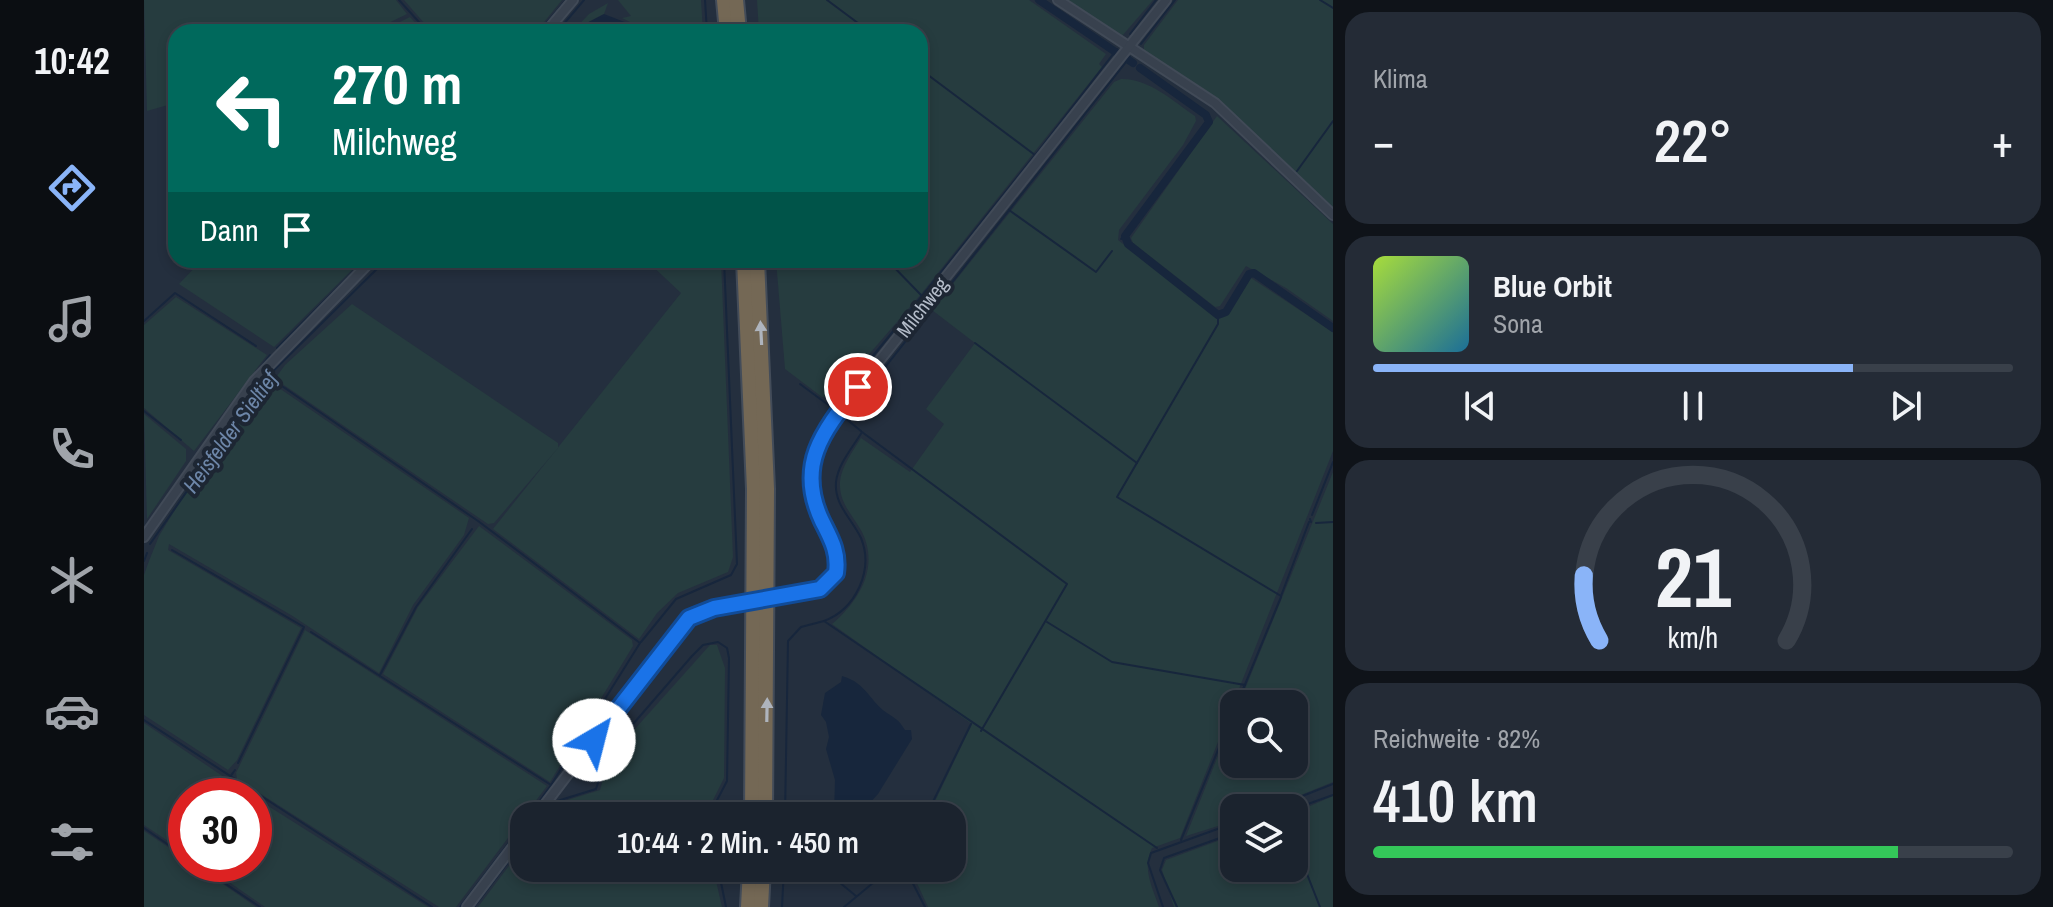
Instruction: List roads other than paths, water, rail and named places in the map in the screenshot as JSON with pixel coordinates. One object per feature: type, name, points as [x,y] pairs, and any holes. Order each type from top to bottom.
[{"type":"highway","points":[[724,0],[726,24]]},
{"type":"highway","points":[[736,0],[738,24]]},
{"type":"highway","points":[[744,268],[755,565],[752,802]]},
{"type":"highway","points":[[757,268],[767,489],[765,802]]},
{"type":"highway","points":[[748,907],[749,882]]},
{"type":"highway","points":[[761,907],[762,882]]},
{"type":"street","points":[[553,24],[573,0]]},
{"type":"street","points":[[1058,0],[1215,103],[1333,215]]},
{"type":"street","name":"Milchweg","points":[[547,802],[681,626],[699,613],[820,589],[836,573],[836,550],[815,506],[810,485],[812,461],[820,439],[1166,0]]},
{"type":"street","points":[[144,537],[254,381],[364,268]]},
{"type":"street","points":[[467,907],[510,850]]},
{"type":"water","points":[[604,14],[630,24],[585,24]]},
{"type":"water","points":[[842,676],[857,683],[905,730],[911,730],[912,739],[871,802],[834,802],[835,780],[826,749],[829,737],[821,715],[825,693],[841,682]]},
{"type":"waterway","points":[[399,0],[421,24]]},
{"type":"waterway","points":[[546,24],[566,0]]},
{"type":"waterway","name":"Heisfelder Sieltief","points":[[564,24],[584,0]]},
{"type":"waterway","points":[[705,0],[706,24]]},
{"type":"waterway","points":[[827,0],[859,24]]},
{"type":"waterway","points":[[1039,0],[1117,53]]},
{"type":"waterway","points":[[1130,34],[1156,0]]},
{"type":"waterway","points":[[1141,44],[1175,0]]},
{"type":"waterway","points":[[1320,0],[1333,8]]},
{"type":"waterway","points":[[1036,154],[1117,49]]},
{"type":"waterway","points":[[861,431],[845,418],[1130,57]]},
{"type":"waterway","points":[[1127,59],[1133,63]]},
{"type":"waterway","points":[[1140,68],[1206,115],[1209,122],[1125,236],[1128,244],[1218,315],[1226,312],[1249,274],[1254,273],[1333,328]]},
{"type":"waterway","points":[[922,296],[1035,155],[928,75]]},
{"type":"waterway","points":[[1297,171],[1333,121]]},
{"type":"waterway","points":[[1009,210],[1096,272],[1112,251]]},
{"type":"waterway","points":[[1121,239],[1125,236]]},
{"type":"waterway","points":[[277,348],[357,268]]},
{"type":"waterway","name":"Heisfelder Sieltief","points":[[150,544],[267,377],[378,268]]},
{"type":"waterway","points":[[641,642],[676,599],[731,575],[737,564],[724,268]]},
{"type":"waterway","points":[[800,384],[831,407],[922,296],[895,268]]},
{"type":"waterway","points":[[144,321],[175,293],[256,346]]},
{"type":"waterway","points":[[1218,315],[1218,324],[1117,497],[1281,596],[1309,522]]},
{"type":"waterway","points":[[975,343],[1137,463]]},
{"type":"waterway","points":[[257,372],[270,355]]},
{"type":"waterway","points":[[279,384],[478,521],[640,643],[551,785]]},
{"type":"waterway","points":[[144,529],[238,397]]},
{"type":"waterway","points":[[144,411],[181,440]]},
{"type":"waterway","points":[[824,621],[853,598],[863,575],[865,563],[861,538],[841,505],[836,490],[837,475],[862,432],[1067,584],[981,731]]},
{"type":"waterway","points":[[1312,515],[1333,462]]},
{"type":"waterway","points":[[1316,523],[1333,522]]},
{"type":"waterway","points":[[380,675],[416,607],[472,529]]},
{"type":"waterway","points":[[172,550],[304,627],[238,763]]},
{"type":"waterway","name":"Heisfelder Sieltief","points":[[144,561],[147,553]]},
{"type":"waterway","points":[[1243,690],[1281,597]]},
{"type":"waterway","points":[[785,802],[788,641],[801,627],[824,621],[1157,848]]},
{"type":"waterway","points":[[1047,622],[1112,662],[1245,685]]},
{"type":"waterway","points":[[311,632],[551,785],[539,802]]},
{"type":"waterway","points":[[554,802],[596,789],[608,753],[692,656],[703,645],[718,642],[727,648],[729,658],[727,781],[716,802]]},
{"type":"waterway","points":[[144,720],[432,907]]},
{"type":"waterway","points":[[933,802],[971,724]]},
{"type":"waterway","points":[[1181,840],[1220,745]]},
{"type":"waterway","points":[[230,777],[235,770]]},
{"type":"waterway","points":[[1308,794],[1333,784]]},
{"type":"waterway","points":[[1308,804],[1333,795]]},
{"type":"waterway","points":[[144,828],[168,845]]},
{"type":"waterway","points":[[1163,907],[1148,863],[1151,853],[1220,828]]},
{"type":"waterway","points":[[1177,907],[1160,870],[1164,858],[1220,838]]},
{"type":"waterway","points":[[460,907],[510,841]]},
{"type":"waterway","points":[[474,907],[510,859]]},
{"type":"waterway","points":[[1308,877],[1320,907]]},
{"type":"waterway","points":[[223,882],[260,907]]},
{"type":"waterway","points":[[721,882],[726,907]]},
{"type":"waterway","points":[[782,907],[783,882]]},
{"type":"waterway","points":[[839,882],[856,896]]},
{"type":"waterway","points":[[844,907],[874,882]]},
{"type":"waterway","points":[[912,882],[925,907]]}]
